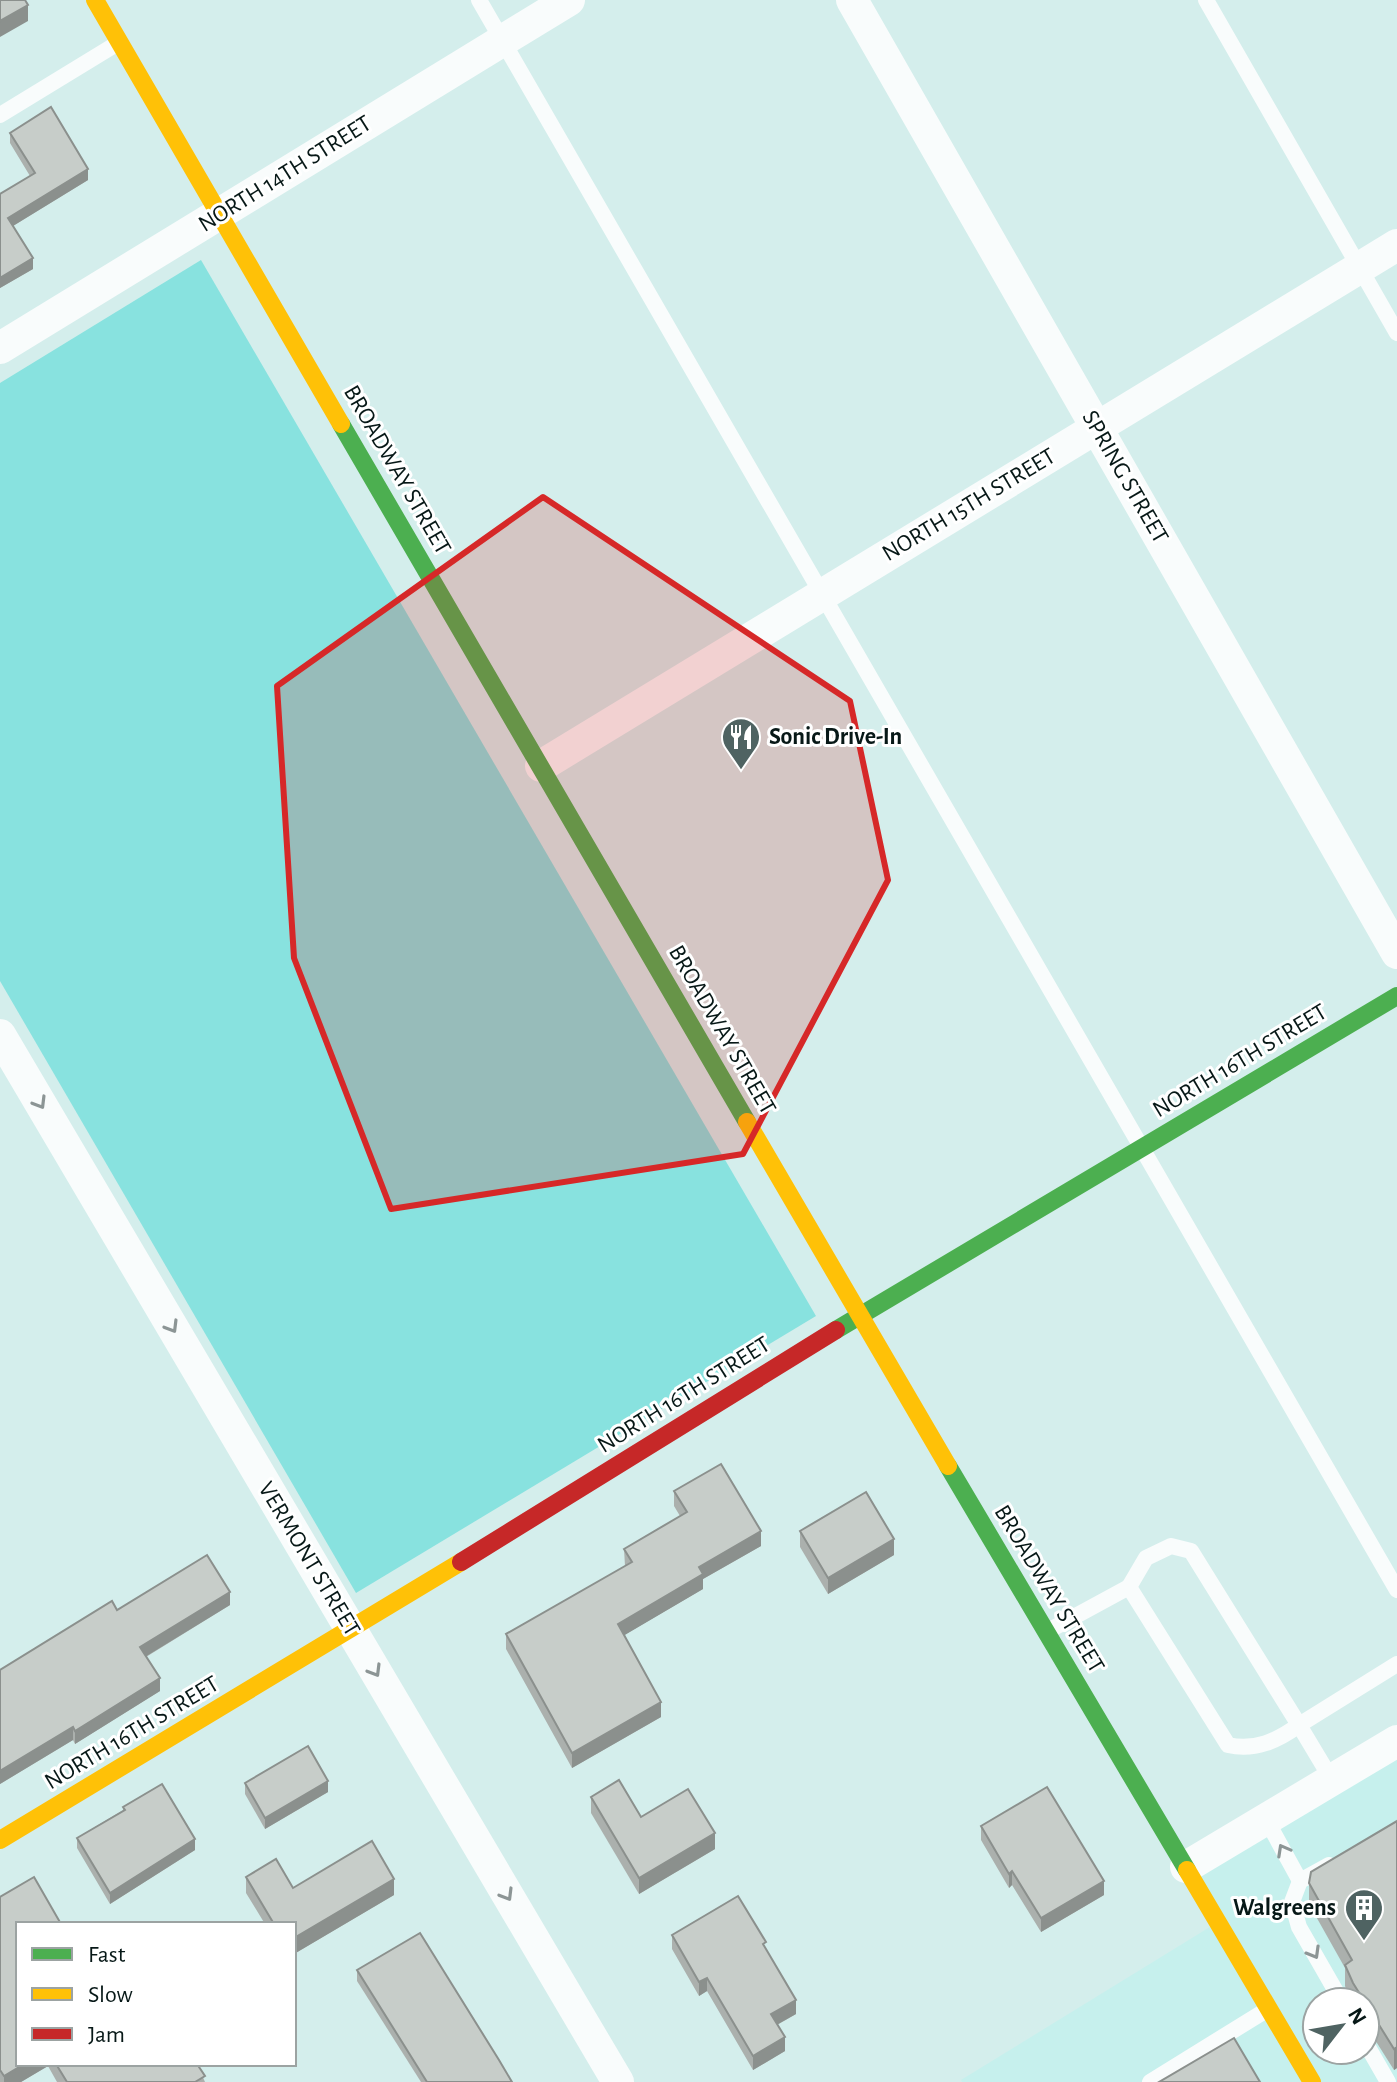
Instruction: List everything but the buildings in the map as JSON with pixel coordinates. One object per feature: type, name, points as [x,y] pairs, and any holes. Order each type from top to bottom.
[{"type":"main road","name":"BROADWAY STREET","points":[[98,5],[859,1315],[1269,2009],[1305,2077]]},
{"type":"main road","name":"NORTH 16TH STREET","points":[[0,1840],[351,1630],[859,1315],[1397,996]]},
{"type":"street","name":"NORTH 14TH STREET","points":[[0,348],[569,0]]},
{"type":"street","name":"SPRING STREET","points":[[852,0],[1397,953]]},
{"type":"street","name":"NORTH 15TH STREET","points":[[541,766],[1397,245]]},
{"type":"street","name":"VERMONT STREET","points":[[0,1035],[618,2082]]},
{"type":"street","points":[[1186,1867],[1397,1741]]},
{"type":"lane","points":[[98,5],[120,0]]},
{"type":"lane","points":[[479,0],[1397,1590]]},
{"type":"lane","points":[[1206,0],[1397,333]]},
{"type":"lane","points":[[0,115],[119,42]]},
{"type":"lane","points":[[1046,1631],[1129,1587],[1146,1558],[1171,1546],[1191,1551],[1332,1780]]},
{"type":"lane","points":[[1129,1587],[1228,1745],[1244,1748],[1268,1743],[1397,1664]]},
{"type":"lane","points":[[1266,1819],[1300,1881]]},
{"type":"lane","points":[[1333,1986],[1299,1927],[1292,1902],[1300,1881],[1342,1858]]},
{"type":"lane","points":[[1150,2082],[1269,2009]]},
{"type":"highlighted area","points":[[543,497],[850,701],[888,880],[743,1154],[391,1209],[294,958],[277,686]]},
{"type":"shaded area","points":[[201,260],[816,1316],[356,1593],[0,981],[0,383]]},
{"type":"shaded area","points":[[1397,1741],[1397,2082],[962,2082],[961,2080],[1218,1922],[1186,1867]]},
{"type":"traffic: fast","points":[[341,424],[747,1122]]},
{"type":"traffic: fast","points":[[836,1330],[1397,996]]},
{"type":"traffic: fast","points":[[948,1466],[1187,1870]]},
{"type":"traffic: slow","points":[[95,0],[341,424]]},
{"type":"traffic: slow","points":[[747,1122],[948,1466]]},
{"type":"traffic: slow","points":[[0,1840],[461,1562]]},
{"type":"traffic: slow","points":[[1187,1870],[1312,2082]]},
{"type":"traffic: jam","points":[[461,1562],[836,1330]]},
{"type":"place","name":"Sonic Drive-In","points":[[741,771]]},
{"type":"place","name":"Walgreens","points":[[1364,1942]]}]
